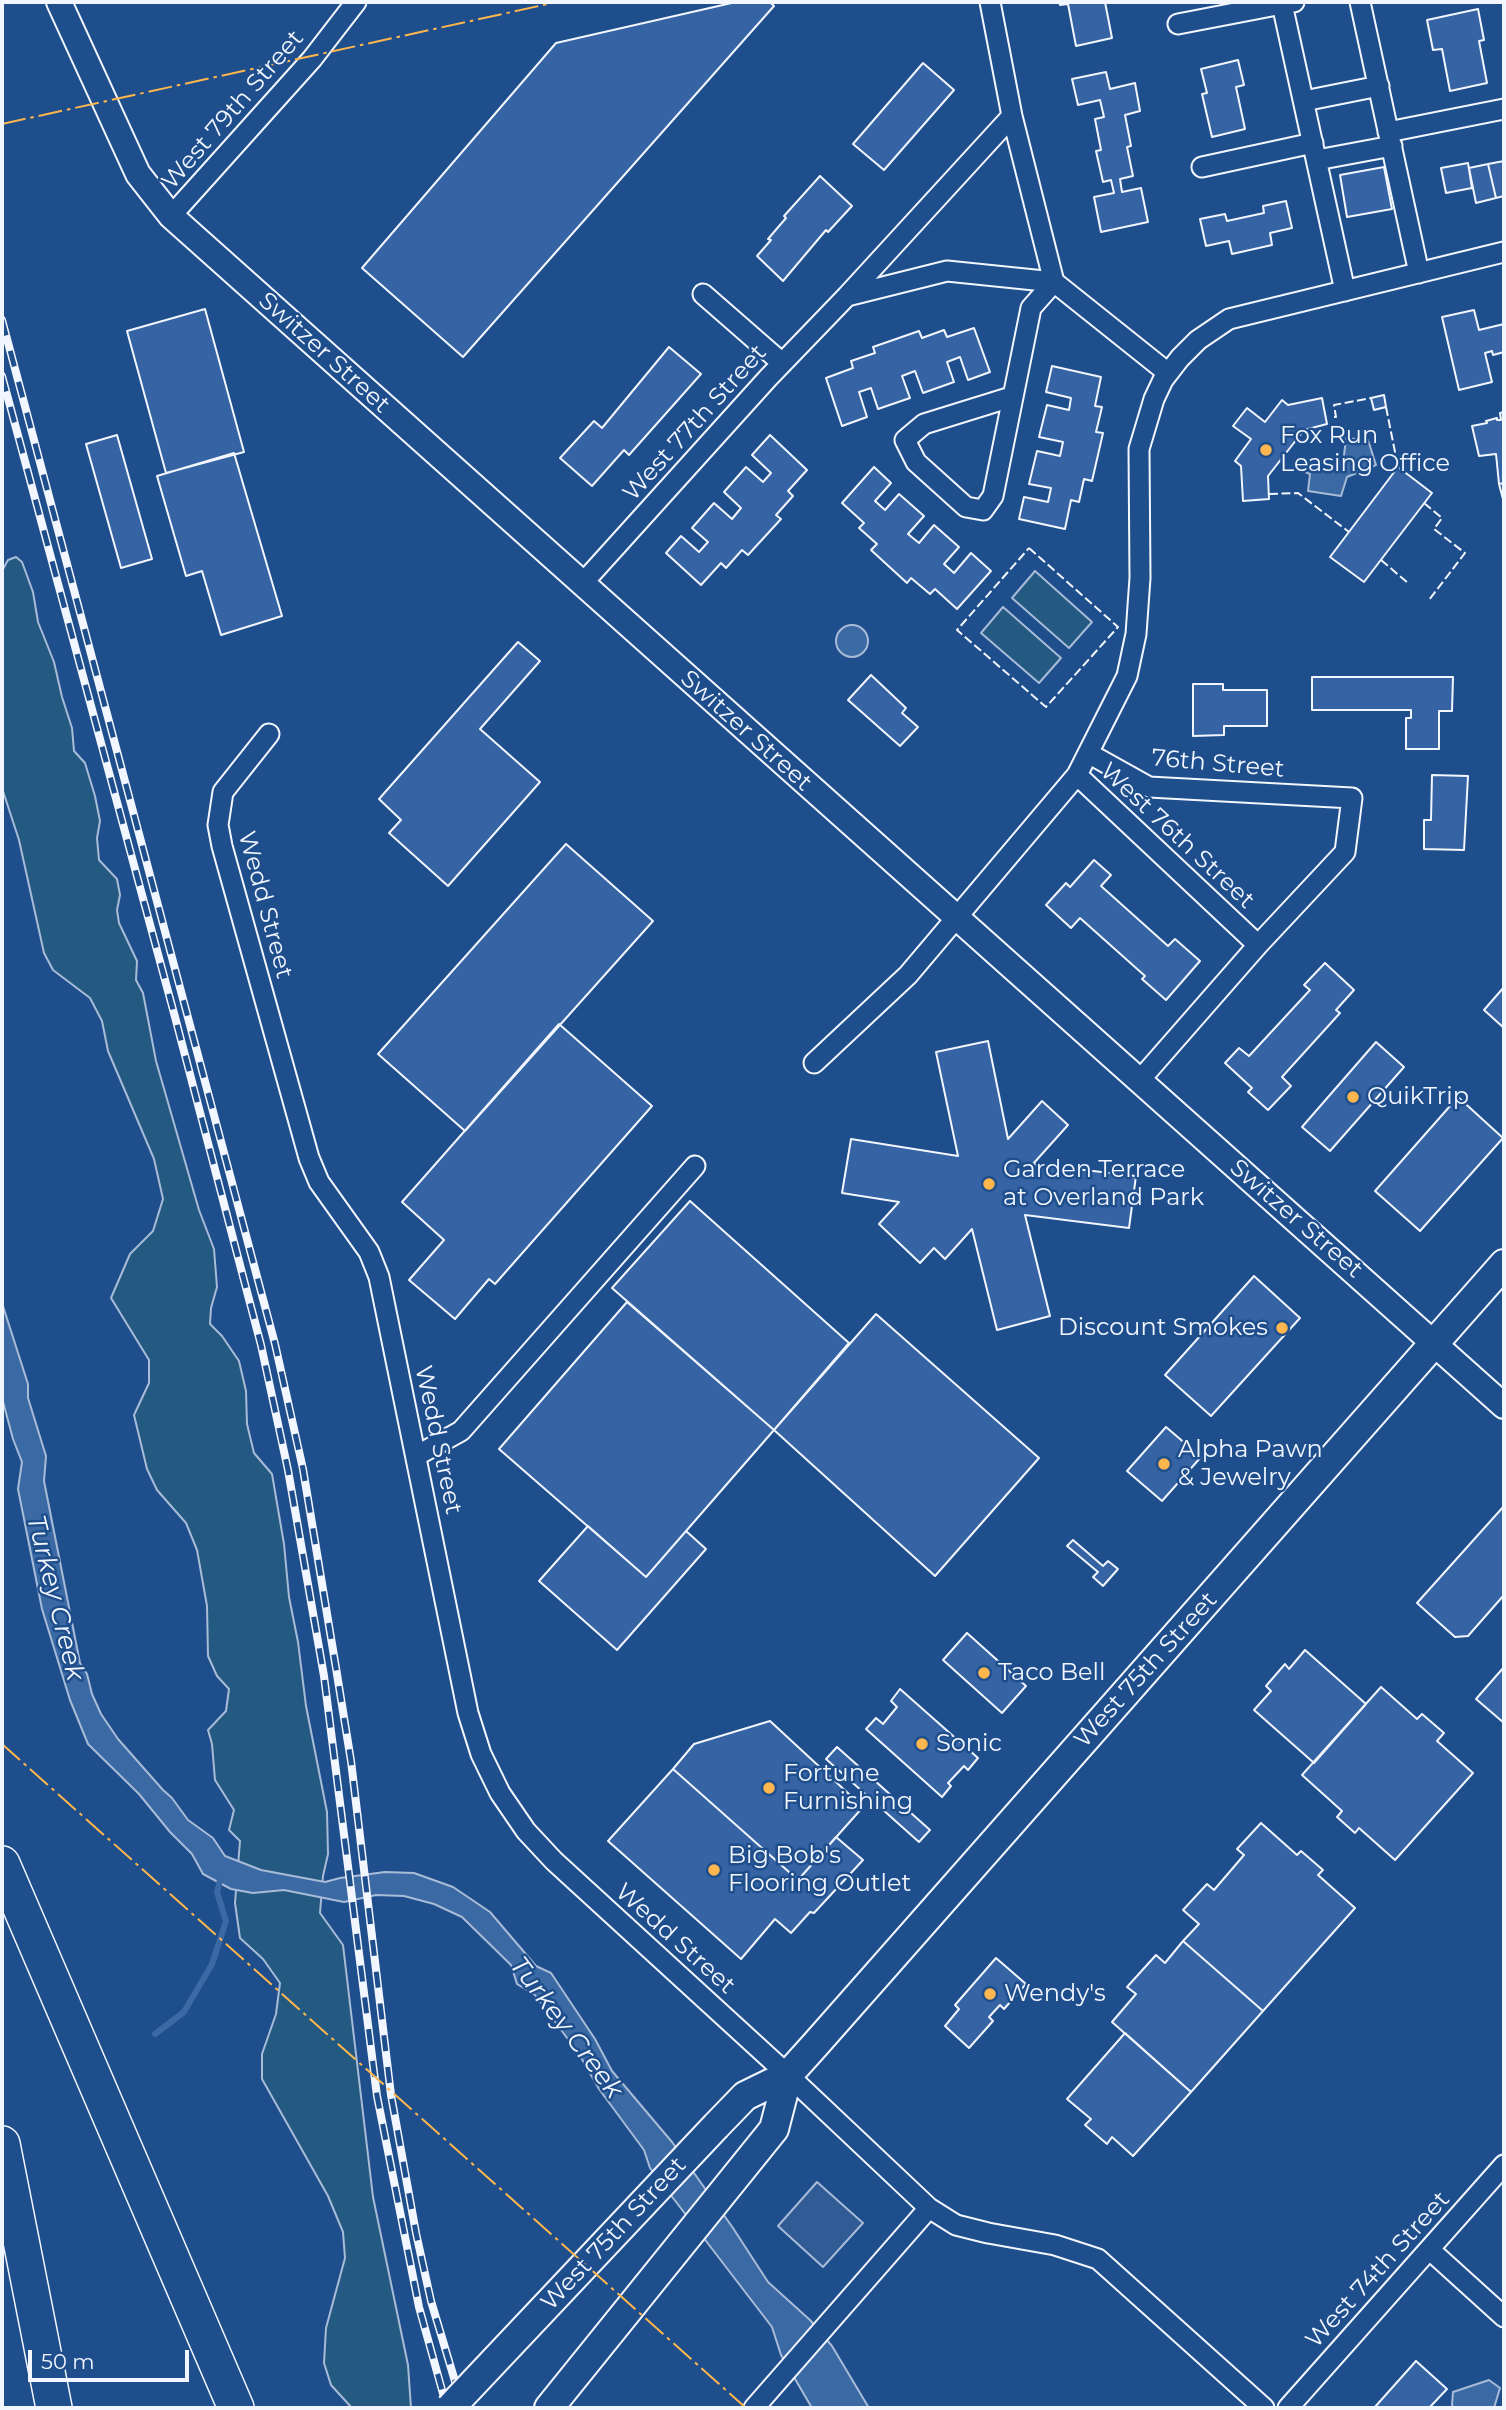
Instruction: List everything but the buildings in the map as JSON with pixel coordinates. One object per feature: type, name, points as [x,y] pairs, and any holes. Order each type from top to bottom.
[{"type":"highway","points":[[2,1864],[236,2408]]},
{"type":"highway","points":[[2,2144],[54,2408]]},
{"type":"main road","name":"West 75th Street","points":[[450,2408],[745,2096],[788,2075],[1504,1264]]},
{"type":"main road","name":"West 75th Street","points":[[549,2408],[774,2129],[788,2075]]},
{"type":"street","name":"Switzer Street","points":[[59,2],[138,174],[171,216],[1504,1406]]},
{"type":"street","name":"West 79th Street","points":[[171,216],[312,59],[356,2]]},
{"type":"street","points":[[990,2],[1012,116],[1054,282]]},
{"type":"street","points":[[1360,2],[1419,273]]},
{"type":"street","points":[[1178,24],[1288,3],[1304,101],[1345,291]]},
{"type":"street","points":[[1304,101],[1379,86]]},
{"type":"street","points":[[1202,167],[1390,139],[1504,109]]},
{"type":"street","name":"West 77th Street","points":[[582,585],[782,363],[1012,116]]},
{"type":"street","points":[[1077,775],[1127,676],[1136,634],[1140,578],[1139,449],[1154,399],[1168,373],[1198,340],[1229,319],[1504,252]]},
{"type":"street","points":[[847,296],[947,271],[1054,282],[1168,373]]},
{"type":"street","points":[[1011,397],[924,424],[905,440],[916,463],[966,507],[983,510],[993,496],[1031,308],[1054,282]]},
{"type":"street","points":[[703,294],[782,363]]},
{"type":"street","name":"Wedd Street","points":[[269,734],[223,792],[218,825],[309,1158],[319,1182],[369,1252],[379,1277],[468,1713],[481,1754],[500,1793],[526,1831],[554,1861],[929,2208],[956,2225],[1055,2245],[1098,2259],[1264,2408]]},
{"type":"street","name":"76th Street","points":[[1088,752],[1149,787],[1352,798],[1345,852],[1258,945]]},
{"type":"street","name":"West 76th Street","points":[[814,1063],[908,975],[1077,775],[1258,945]]},
{"type":"street","points":[[1139,1081],[1258,945]]},
{"type":"street","points":[[416,1456],[461,1430],[695,1166]]},
{"type":"street","name":"West 74th Street","points":[[1288,2408],[1504,2165]]},
{"type":"street","points":[[754,2408],[929,2208]]},
{"type":"street","points":[[1430,2249],[1504,2318]]},
{"type":"shaded area","points":[[16,557],[22,562],[33,592],[38,622],[54,662],[72,728],[74,751],[85,763],[95,796],[100,821],[97,838],[99,860],[117,879],[120,895],[117,910],[119,923],[137,961],[136,980],[143,993],[156,1061],[199,1210],[214,1249],[217,1287],[210,1324],[239,1361],[246,1391],[247,1424],[254,1453],[272,1474],[306,1706],[327,1812],[328,1854],[320,1913],[343,1945],[373,2197],[408,2365],[411,2408],[352,2408],[331,2385],[324,2363],[326,2328],[345,2258],[343,2232],[328,2196],[262,2079],[262,2054],[276,2014],[280,1983],[263,1959],[240,1938],[235,1903],[240,1841],[229,1830],[234,1810],[215,1780],[208,1730],[226,1711],[229,1689],[217,1676],[208,1656],[207,1606],[197,1550],[186,1523],[157,1490],[147,1469],[134,1415],[149,1383],[149,1360],[111,1298],[130,1254],[153,1231],[163,1199],[154,1159],[108,1051],[102,1021],[90,998],[53,970],[44,953],[19,840],[2,788],[2,571],[8,560]]},
{"type":"shaded area","points":[[1035,571],[1092,622],[1069,648],[1012,598]]},
{"type":"shaded area","points":[[1003,607],[1061,658],[1039,683],[981,633]]},
{"type":"shaded area","points":[[817,2182],[863,2223],[823,2267],[778,2226]]},
{"type":"water","points":[[1346,438],[1368,440],[1376,465],[1347,477],[1341,496],[1308,491],[1310,474],[1305,472],[1305,467],[1343,464]]},
{"type":"water","points":[[852,625],[864,629],[868,641],[864,653],[852,657],[840,653],[836,641],[840,629]]},
{"type":"water","name":"Turkey Creek","points":[[2,1303],[28,1384],[28,1398],[46,1456],[44,1481],[80,1663],[87,1674],[101,1714],[118,1739],[172,1798],[188,1820],[213,1838],[225,1856],[261,1870],[325,1882],[385,1872],[414,1873],[453,1887],[490,1912],[536,1966],[551,1973],[595,2039],[612,2071],[672,2142],[768,2282],[810,2320],[832,2346],[869,2408],[812,2408],[781,2355],[772,2327],[650,2168],[644,2150],[599,2089],[579,2054],[535,1995],[517,1984],[511,1965],[462,1917],[434,1904],[404,1896],[376,1895],[344,1902],[284,1890],[253,1893],[231,1889],[203,1874],[192,1854],[139,1794],[88,1744],[70,1700],[42,1609],[18,1489],[22,1462],[2,1398]]},
{"type":"water","points":[[1489,2380],[1500,2388],[1494,2408],[1454,2408],[1453,2392]]},
{"type":"waterway","points":[[155,2034],[184,2012],[212,1964],[226,1921],[217,1892],[221,1876]]},
{"type":"railway","points":[[2,320],[275,1344],[303,1469],[351,1761],[391,2095],[431,2301],[463,2408]]},
{"type":"railway","points":[[2,376],[261,1345],[288,1470],[324,1676],[377,2096],[419,2307],[447,2408]]},
{"type":"fence","points":[[1334,417],[1334,405],[1371,398]]},
{"type":"fence","points":[[1386,407],[1398,467]]},
{"type":"fence","points":[[1269,494],[1298,493],[1349,532]]},
{"type":"fence","points":[[1424,503],[1442,518],[1434,529],[1465,553],[1429,600]]},
{"type":"fence","points":[[1029,548],[1118,627],[1046,707],[957,630],[1029,548]]},
{"type":"fence","points":[[1381,560],[1407,584]]},
{"type":"power","points":[[2,124],[557,2]]},
{"type":"power","points":[[2,1744],[746,2408]]},
{"type":"place","name":"Fox Run Leasing Office","points":[[1266,450]]},
{"type":"place","name":"QuikTrip","points":[[1353,1097]]},
{"type":"place","name":"Garden Terrace at Overland Park","points":[[989,1184]]},
{"type":"place","name":"Discount Smokes","points":[[1282,1328]]},
{"type":"place","name":"Alpha Pawn & Jewelry","points":[[1164,1464]]},
{"type":"place","name":"Taco Bell","points":[[984,1673]]},
{"type":"place","name":"Sonic","points":[[922,1744]]},
{"type":"place","name":"Fortune Furnishing","points":[[769,1788]]},
{"type":"place","name":"Big Bob's Flooring Outlet","points":[[714,1870]]},
{"type":"place","name":"Wendy's","points":[[990,1994]]}]
